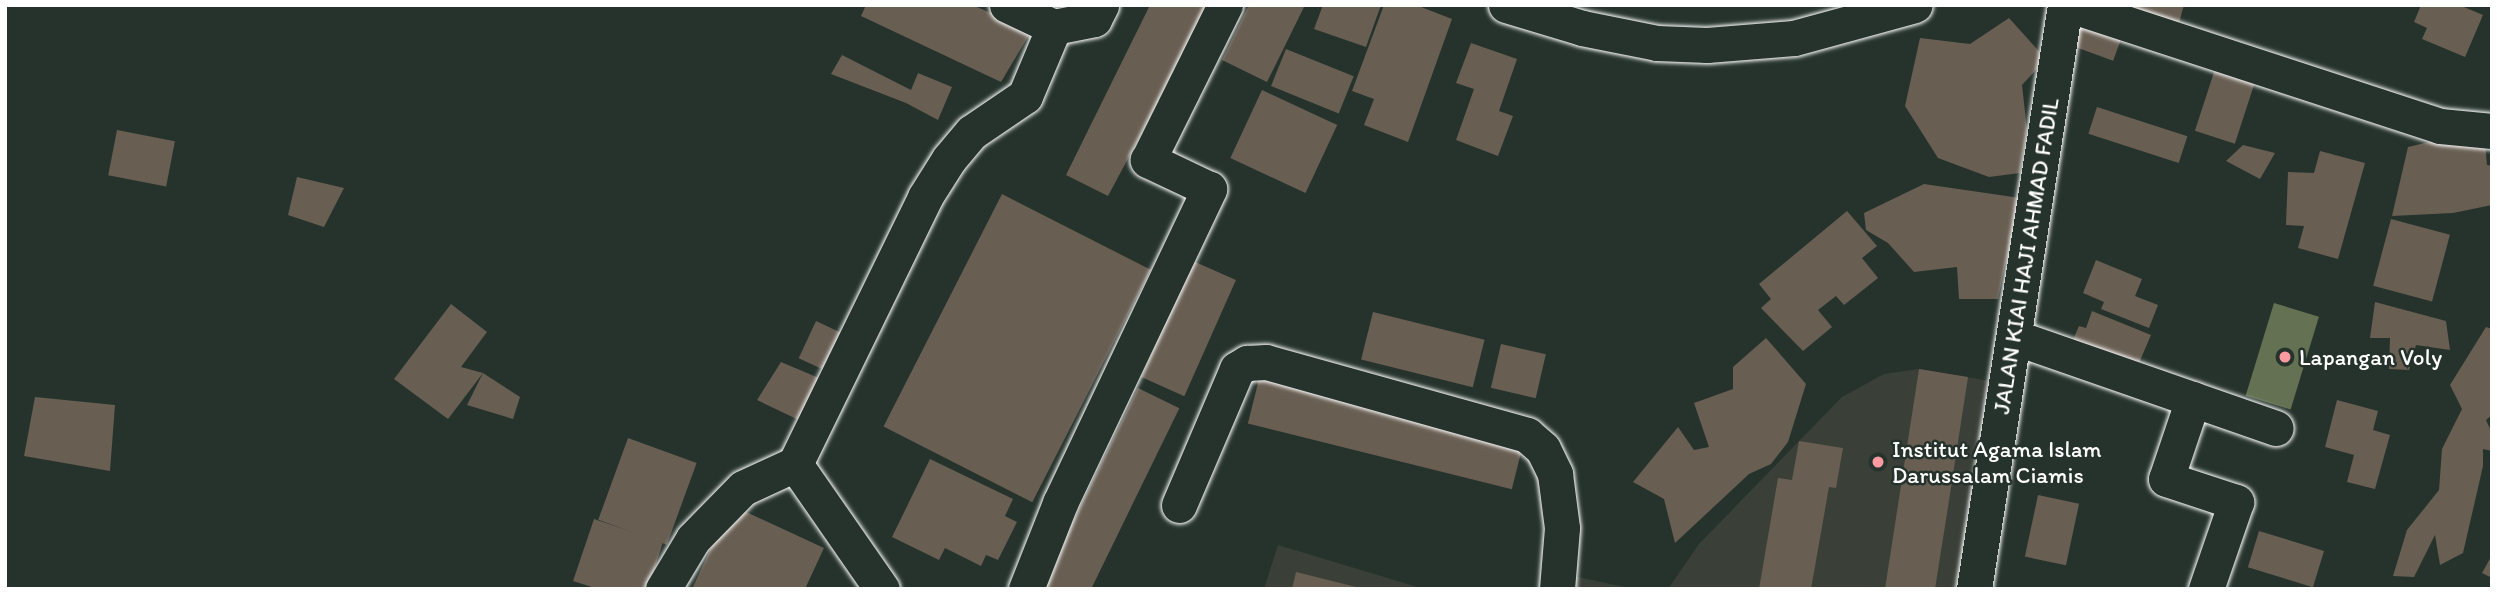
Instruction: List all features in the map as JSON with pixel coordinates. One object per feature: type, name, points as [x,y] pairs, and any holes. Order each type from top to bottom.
[{"type":"street","points":[[1007,5],[1054,27],[1094,19],[1101,5]]},
{"type":"street","points":[[1026,589],[1060,503],[1209,189],[1147,160],[1225,5]]},
{"type":"street","points":[[1506,5],[1582,28],[1644,41],[1707,45],[1794,38],[1915,5]]},
{"type":"street","points":[[2068,5],[2440,126],[2492,131]]},
{"type":"street","name":"JALAN KIAI HAJI AHMAD FADIL","points":[[1974,589],[2068,5]]},
{"type":"street","points":[[663,589],[693,539],[743,488],[795,464],[925,197],[949,159],[972,132],[1025,96],[1054,27]]},
{"type":"street","points":[[2014,337],[2276,428]]},
{"type":"street","points":[[1179,505],[1237,369],[1247,363],[1266,362],[1527,435],[1544,449],[1555,474],[1562,528],[1557,589]]},
{"type":"street","points":[[2193,399],[2166,479],[2236,502],[2206,589]]},
{"type":"street","points":[[795,464],[882,589]]},
{"type":"shaded area","name":"Institut Agama Islam Darussalam Ciamis","points":[[1919,369],[1990,381],[1957,589],[1668,589],[1699,544],[1842,397],[1884,374]]},
{"type":"shaded area","points":[[1278,545],[1424,589],[1264,589]]},
{"type":"shaded area","points":[[1545,570],[1634,589],[1539,589]]},
{"type":"green space","name":"Lapangan Voly","points":[[2274,303],[2319,317],[2291,410],[2246,396]]},
{"type":"building","points":[[866,5],[972,5],[1032,30],[1001,82],[861,16]]},
{"type":"building","points":[[1150,5],[1210,5],[1108,196],[1066,175]]},
{"type":"building","points":[[1249,5],[1305,5],[1267,82],[1222,60]]},
{"type":"building","points":[[1323,5],[1381,5],[1366,47],[1314,29]]},
{"type":"building","points":[[1384,5],[1416,5],[1452,19],[1408,142],[1364,125],[1374,99],[1352,91]]},
{"type":"building","points":[[2116,5],[2184,5],[2179,23]]},
{"type":"building","points":[[2421,5],[2459,5],[2483,15],[2465,57],[2422,39],[2427,28],[2414,22]]},
{"type":"building","points":[[2078,14],[2124,31],[2113,61],[2067,44]]},
{"type":"building","points":[[2009,18],[2046,59],[2022,85],[2027,130],[2020,173],[1989,177],[1938,158],[1905,106],[1920,38],[1970,44]]},
{"type":"building","points":[[1471,43],[1517,59],[1499,111],[1513,116],[1498,156],[1456,140],[1474,89],[1456,83]]},
{"type":"building","points":[[1286,49],[1354,76],[1339,113],[1271,86]]},
{"type":"building","points":[[842,55],[911,90],[918,73],[952,87],[938,120],[906,103],[831,74]]},
{"type":"building","points":[[2215,69],[2255,82],[2235,144],[2195,131]]},
{"type":"building","points":[[1262,90],[1337,125],[1306,193],[1230,158]]},
{"type":"building","points":[[2097,107],[2187,136],[2179,163],[2088,134]]},
{"type":"building","points":[[117,130],[175,141],[166,186],[108,175]]},
{"type":"building","points":[[2442,139],[2485,143],[2487,165],[2492,166],[2492,205],[2453,213],[2392,216],[2408,147]]},
{"type":"building","points":[[2243,145],[2275,153],[2260,179],[2226,161]]},
{"type":"building","points":[[2320,151],[2365,163],[2338,259],[2298,248],[2304,226],[2286,225],[2288,172],[2314,173]]},
{"type":"building","points":[[297,177],[344,188],[324,227],[288,215]]},
{"type":"building","points":[[1924,184],[2020,198],[2012,251],[2005,265],[1998,299],[1959,299],[1957,267],[1914,272],[1888,243],[1866,230],[1864,213]]},
{"type":"building","points":[[1002,194],[1151,270],[1032,502],[884,427]]},
{"type":"building","points":[[1847,211],[1877,246],[1862,258],[1878,278],[1844,305],[1836,296],[1818,310],[1832,327],[1803,351],[1761,308],[1771,299],[1759,284]]},
{"type":"building","points":[[2391,219],[2450,235],[2432,301],[2373,286]]},
{"type":"building","points":[[2096,260],[2142,279],[2135,296],[2158,305],[2149,328],[2101,309],[2104,302],[2083,293]]},
{"type":"building","points":[[1193,261],[1236,280],[1184,396],[1141,377]]},
{"type":"building","points":[[2375,302],[2446,321],[2450,350],[2416,345],[2409,370],[2389,369],[2390,338],[2370,338]]},
{"type":"building","points":[[451,304],[487,332],[461,367],[483,373],[448,419],[394,379]]},
{"type":"building","points":[[2092,311],[2151,335],[2133,377],[2068,351],[2079,326],[2086,328]]},
{"type":"building","points":[[1373,312],[1485,340],[1473,387],[1361,360]]},
{"type":"building","points":[[816,321],[846,335],[829,372],[799,358]]},
{"type":"building","points":[[2486,327],[2492,329],[2492,415],[2486,420],[2492,433],[2492,451],[2483,449],[2483,466],[2463,553],[2440,565],[2435,535],[2414,577],[2393,576],[2407,530],[2439,490],[2442,449],[2462,409],[2450,385]]},
{"type":"building","points":[[1766,338],[1806,384],[1788,442],[1771,464],[1749,474],[1675,543],[1664,499],[1633,482],[1678,427],[1694,450],[1709,447],[1694,403],[1733,389],[1733,367]]},
{"type":"building","points":[[1501,344],[1546,354],[1536,398],[1491,388]]},
{"type":"building","points":[[781,362],[826,381],[803,422],[757,400]]},
{"type":"building","points":[[1919,369],[1968,377],[1948,507],[1935,589],[1885,589]]},
{"type":"building","points":[[483,373],[520,397],[513,419],[467,405]]},
{"type":"building","points":[[1260,375],[1524,441],[1512,489],[1248,424]]},
{"type":"building","points":[[1138,388],[1179,408],[1091,589],[1040,589]]},
{"type":"building","points":[[35,397],[115,405],[110,471],[24,456]]},
{"type":"building","points":[[2337,400],[2378,411],[2373,430],[2390,435],[2375,489],[2347,482],[2354,455],[2325,447]]},
{"type":"building","points":[[628,438],[697,463],[667,545],[598,520]]},
{"type":"building","points":[[1799,441],[1843,448],[1836,488],[1829,487],[1811,589],[1759,589],[1778,478],[1792,480]]},
{"type":"building","points":[[930,459],[1013,499],[1005,516],[1017,522],[998,560],[986,555],[981,566],[945,548],[939,560],[892,537]]},
{"type":"building","points":[[2038,495],[2079,504],[2066,565],[2025,557]]},
{"type":"building","points":[[731,505],[824,548],[805,589],[692,589]]},
{"type":"building","points":[[594,519],[663,542],[648,589],[598,589],[573,581]]},
{"type":"building","points":[[2259,531],[2324,551],[2313,587],[2248,567]]},
{"type":"building","points":[[2492,555],[2492,578],[2482,573]]},
{"type":"building","points":[[1296,572],[1360,588],[1360,589],[1292,589]]},
{"type":"place","name":"Lapangan Voly","points":[[2285,357]]},
{"type":"place","name":"Institut Agama Islam Darussalam Ciamis","points":[[1878,462]]}]
